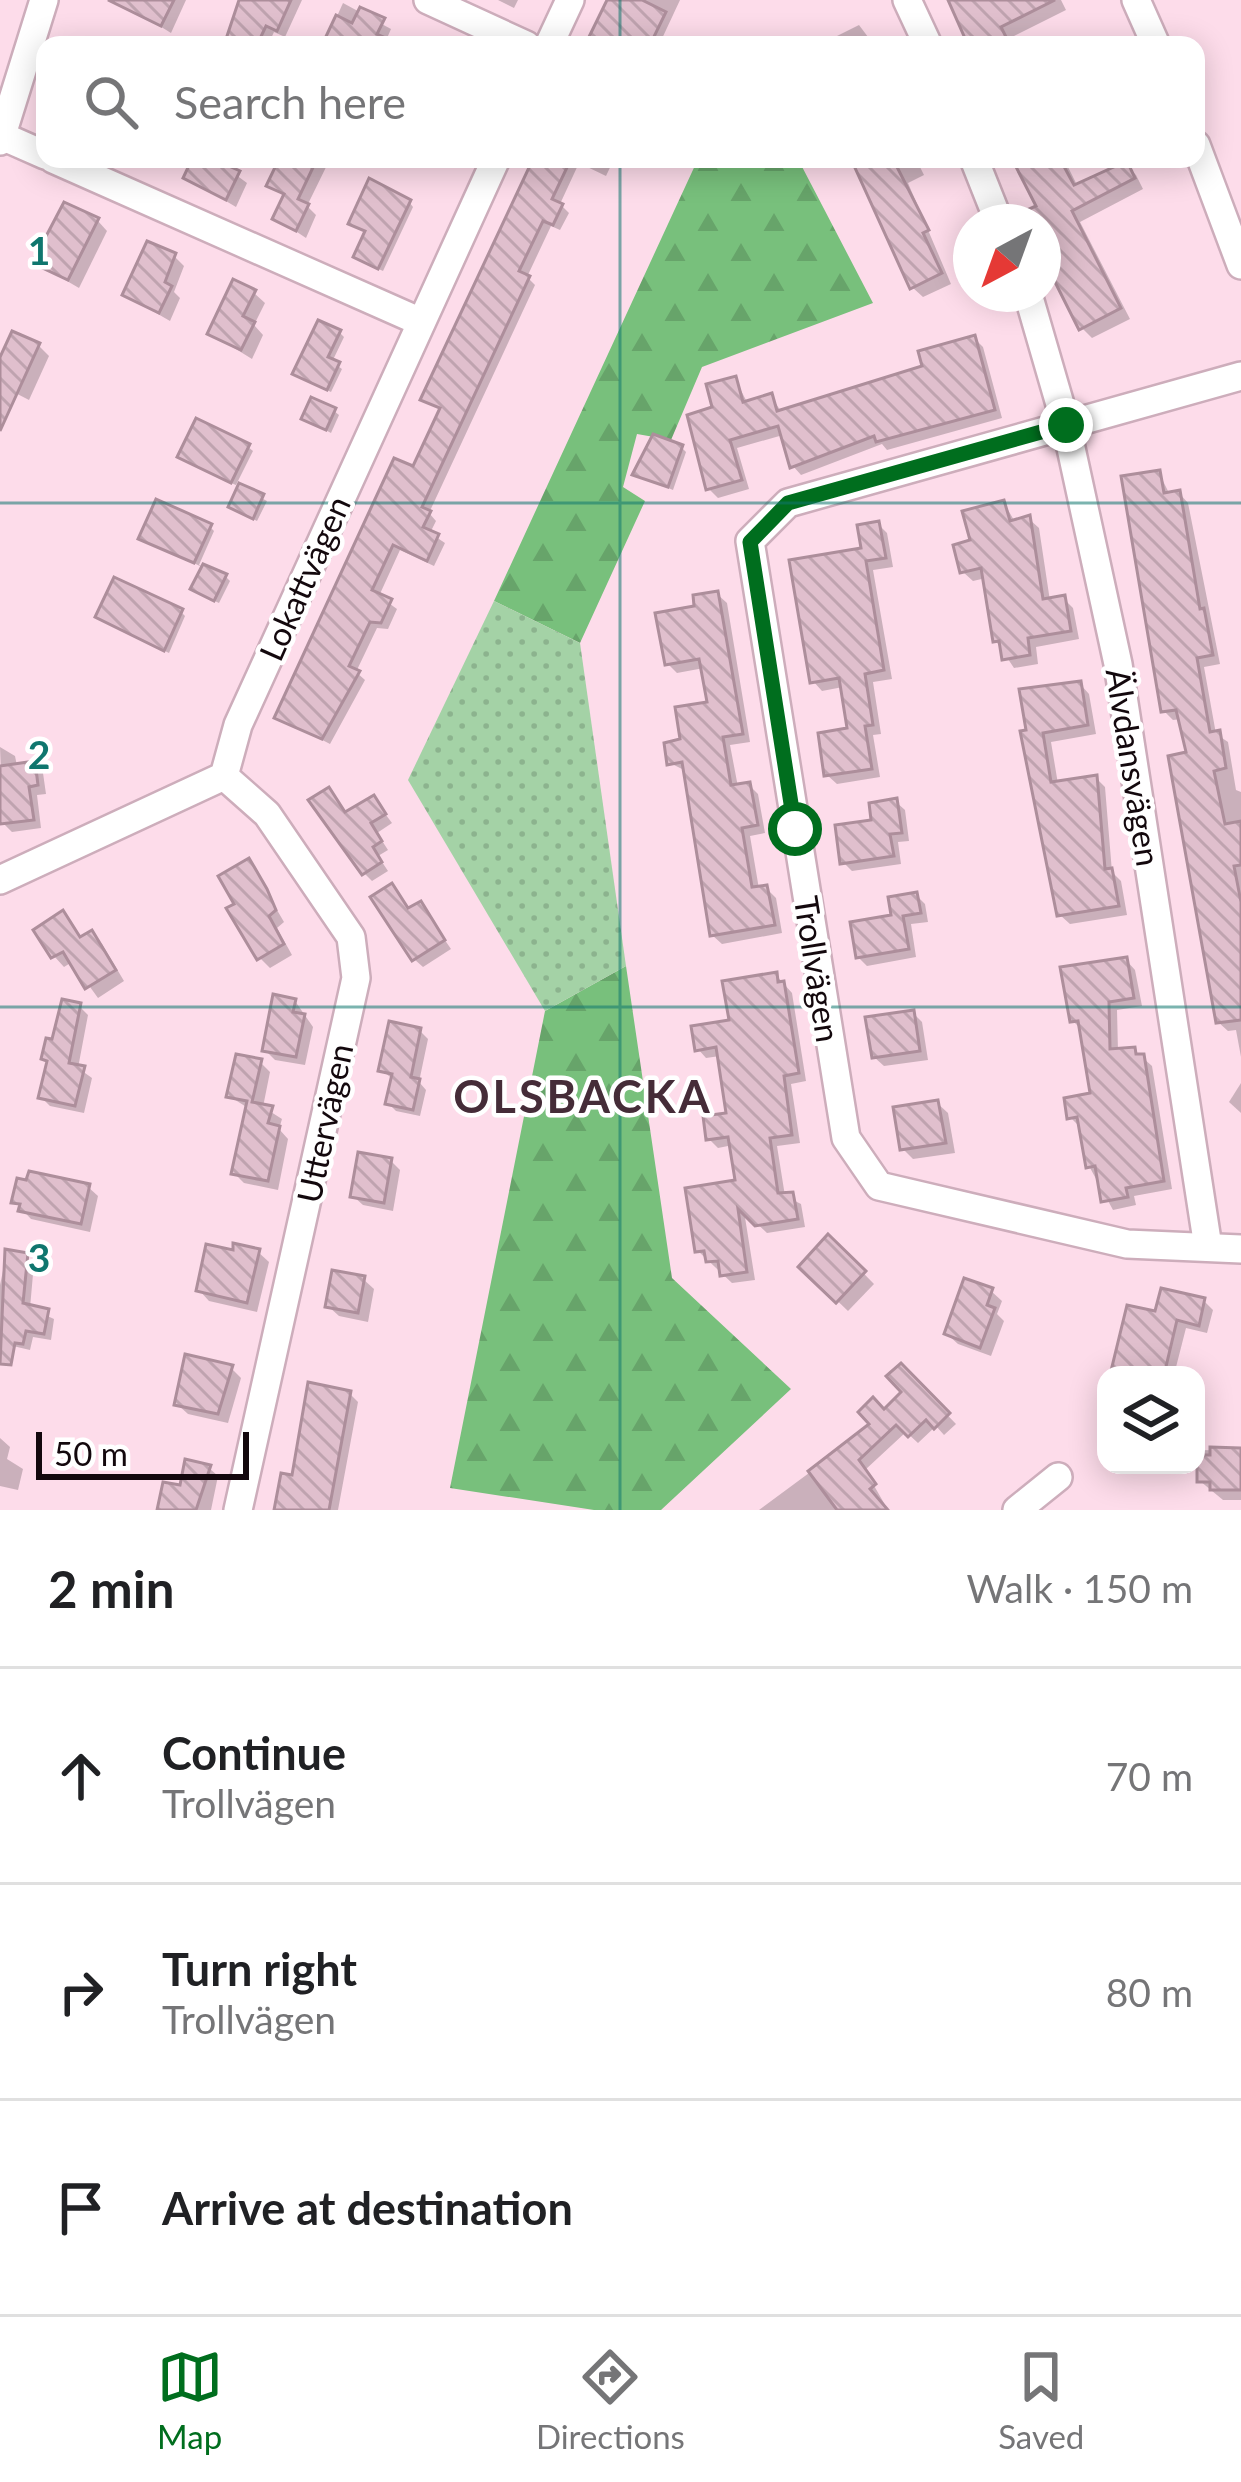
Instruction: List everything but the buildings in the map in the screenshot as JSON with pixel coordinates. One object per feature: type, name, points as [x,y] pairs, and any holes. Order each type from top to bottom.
[{"type":"street","points":[[36,152],[1,139],[44,0]]},
{"type":"street","points":[[428,0],[506,36]]},
{"type":"street","points":[[553,36],[570,0]]},
{"type":"street","points":[[908,0],[924,36]]},
{"type":"street","points":[[1136,0],[1152,36]]},
{"type":"street","points":[[74,168],[421,322]]},
{"type":"street","name":"Lokattvägen","points":[[224,776],[238,724],[492,168]]},
{"type":"street","points":[[978,168],[992,204]]},
{"type":"street","points":[[1205,168],[1241,265]]},
{"type":"street","name":"Älvdansvägen","points":[[1033,312],[1066,425],[1118,664],[1208,1247]]},
{"type":"street","name":"Trollvägen","points":[[1241,376],[788,503],[750,542],[846,1138],[879,1186],[1126,1244],[1241,1250]]},
{"type":"street","points":[[0,880],[224,776]]},
{"type":"street","name":"Uttervägen","points":[[224,776],[267,814],[351,937],[356,978],[238,1510]]},
{"type":"street","points":[[1017,1510],[1058,1477]]},
{"type":"green space","points":[[694,168],[803,168],[873,303],[702,367],[671,440],[637,434],[623,487],[645,501],[580,643],[494,601]]},
{"type":"green space","points":[[494,601],[580,643],[626,966],[545,1011],[408,780]]},
{"type":"green space","points":[[626,966],[672,1278],[791,1389],[661,1510],[594,1510],[450,1488],[545,1011]]},
{"type":"district","name":"OLSBACKA","points":[[583,1096]]},
{"type":"route","points":[[795,829],[750,542],[788,503],[1066,425]]}]
